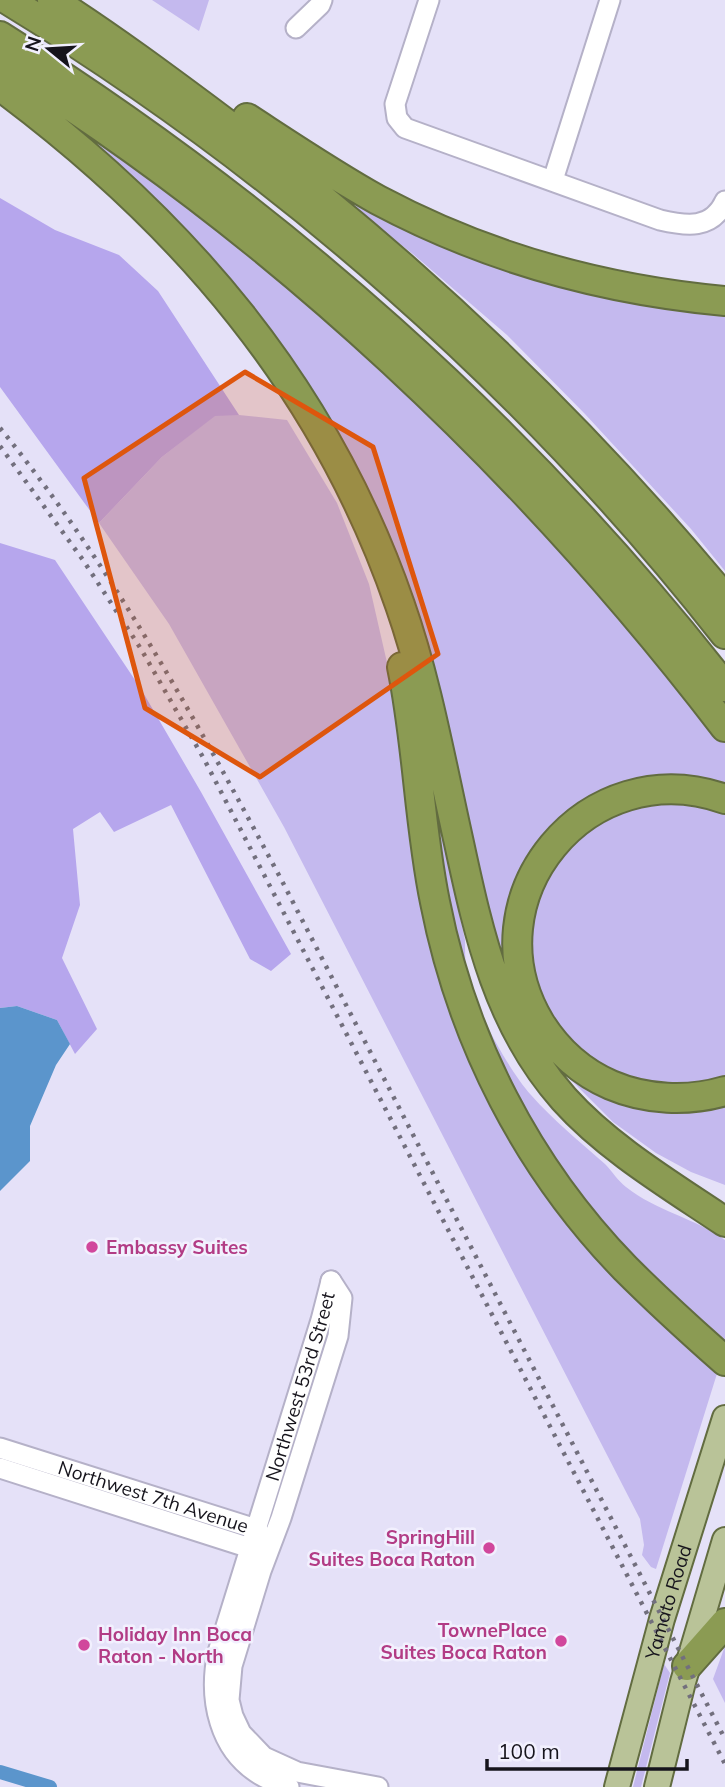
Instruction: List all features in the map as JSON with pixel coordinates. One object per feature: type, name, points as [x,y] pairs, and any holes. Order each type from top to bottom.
[{"type":"highway","points":[[8,0],[179,114],[257,173],[380,274],[488,373],[583,469],[648,541],[725,634]]},
{"type":"highway","points":[[51,0],[124,47],[214,96],[359,189],[449,233],[521,260],[590,280],[668,295],[725,301]]},
{"type":"highway","points":[[0,36],[179,157],[266,224],[408,345],[577,512],[658,603],[725,687]]},
{"type":"highway","points":[[124,47],[317,194],[393,257],[474,331],[603,460],[725,599]]},
{"type":"highway","points":[[0,60],[128,146],[197,197],[293,274],[393,362],[480,446],[564,535],[660,645],[725,727]]},
{"type":"highway","points":[[0,86],[97,163],[170,232],[251,326],[318,427],[363,512],[400,603],[427,697],[479,934],[507,1013],[538,1066],[565,1100],[607,1140],[725,1222]]},
{"type":"highway","points":[[318,427],[337,482],[373,564],[397,643],[409,708],[436,912],[452,973],[479,1049],[520,1131],[566,1199],[623,1266],[725,1361]]},
{"type":"highway","points":[[725,799],[684,789],[653,789],[608,802],[582,818],[557,839],[539,862],[520,918],[518,950],[525,990],[537,1017],[556,1046],[585,1071],[616,1087],[655,1097],[690,1098],[725,1091]]},
{"type":"highway","points":[[652,1171],[725,1200]]},
{"type":"highway","points":[[687,1666],[725,1623]]},
{"type":"main road","name":"Yamato Road","points":[[617,1787],[662,1619],[725,1418]]},
{"type":"main road","name":"Yamato Road","points":[[656,1787],[687,1666],[725,1540]]},
{"type":"street","points":[[296,28],[322,0]]},
{"type":"street","points":[[429,0],[395,104],[397,118],[405,128],[660,220],[702,225],[719,212],[725,201]]},
{"type":"street","points":[[552,180],[610,0]]},
{"type":"street","name":"Northwest 53rd Street","points":[[331,1281],[342,1298],[338,1335],[261,1570],[229,1680],[229,1700],[233,1716],[249,1755],[226,1737],[220,1722],[213,1689],[218,1652],[331,1281]]},
{"type":"street","name":"Northwest 7th Avenue","points":[[0,1448],[271,1545]]},
{"type":"street","name":"Northwest 7th Avenue","points":[[0,1468],[253,1539]]},
{"type":"street","points":[[249,1755],[265,1777],[289,1787]]},
{"type":"street","points":[[249,1755],[297,1772],[378,1787]]},
{"type":"highlighted area","points":[[245,372],[373,447],[438,654],[260,777],[145,708],[84,478]]},
{"type":"shaded area","points":[[152,0],[209,0],[199,31]]},
{"type":"shaded area","points":[[89,133],[219,227],[372,355],[605,591],[725,738],[725,790],[593,799],[511,922],[569,1071],[725,1099],[725,1185],[691,1172],[656,1153],[613,1122],[569,1078],[547,1062],[505,982],[468,837],[326,421],[84,140]]},
{"type":"shaded area","points":[[322,184],[393,214],[725,305],[725,571],[691,529],[585,414],[507,335],[413,254]]},
{"type":"shaded area","points":[[0,198],[55,230],[119,255],[158,291],[239,415],[215,416],[162,457],[99,523],[0,387]]},
{"type":"shaded area","points":[[215,415],[287,420],[337,503],[369,584],[399,715],[415,860],[443,981],[473,1062],[507,1128],[547,1190],[600,1255],[704,1355],[711,1333],[603,1230],[547,1156],[501,1074],[466,988],[442,898],[424,779],[420,745],[423,744],[465,940],[469,981],[482,1016],[501,1052],[539,1104],[605,1164],[623,1185],[650,1202],[725,1240],[725,1348],[656,1569],[651,1567],[642,1555],[644,1545],[640,1519],[284,827],[169,624],[99,523],[162,457]]},
{"type":"shaded area","points":[[0,543],[55,560],[141,689],[291,954],[271,971],[250,959],[171,805],[114,832],[100,812],[73,829],[80,905],[62,958],[97,1029],[75,1054],[57,1020],[17,1006],[0,1008]]},
{"type":"shaded area","points":[[662,801],[725,810],[725,1081],[691,1088],[620,1080],[553,1029],[527,951],[538,899],[551,869],[582,833],[621,810]]},
{"type":"shaded area","points":[[725,1646],[725,1703],[713,1679]]},
{"type":"shaded area","points":[[664,1664],[670,1673],[641,1787],[633,1787]]},
{"type":"water","points":[[17,1006],[57,1020],[70,1044],[56,1065],[30,1126],[30,1161],[0,1191],[0,1008]]},
{"type":"waterway","points":[[0,1772],[50,1787]]},
{"type":"railway","points":[[0,428],[41,481],[116,590],[185,704],[281,879],[725,1739]]},
{"type":"railway","points":[[0,446],[83,560],[141,649],[204,759],[725,1764]]},
{"type":"place","name":"Embassy Suites","points":[[92,1247]]},
{"type":"place","name":"SpringHill Suites Boca Raton","points":[[489,1548]]},
{"type":"place","name":"TownePlace Suites Boca Raton","points":[[561,1641]]},
{"type":"place","name":"Holiday Inn Boca Raton - North","points":[[84,1645]]}]
